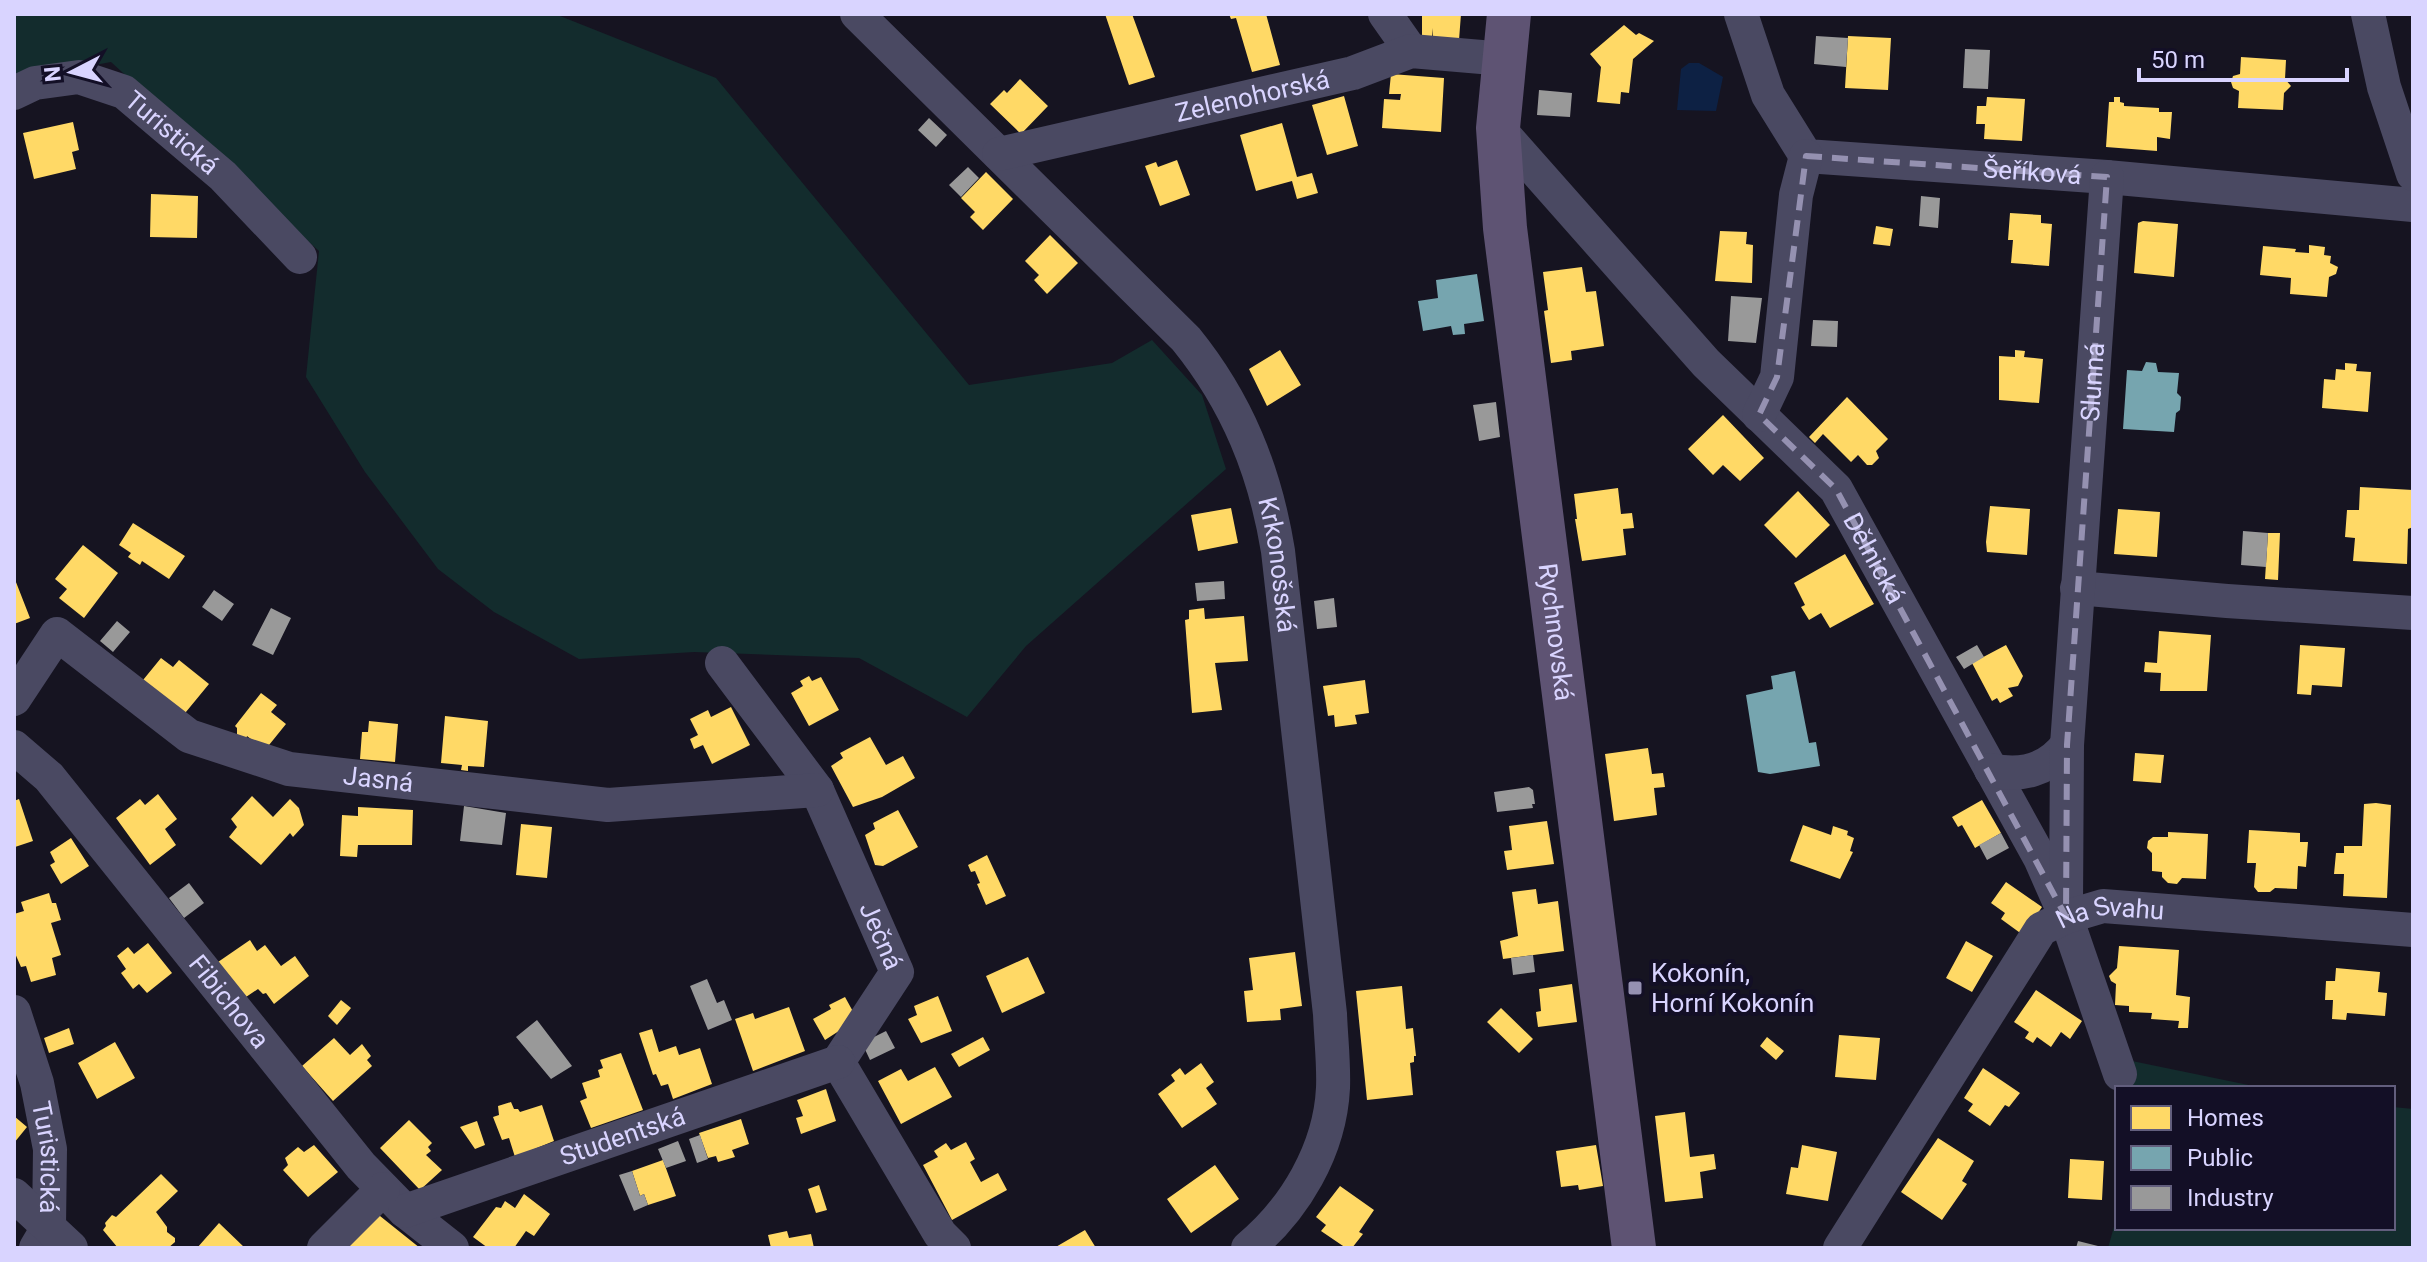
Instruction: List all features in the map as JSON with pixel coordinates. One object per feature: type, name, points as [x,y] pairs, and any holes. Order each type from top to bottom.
[{"type":"main road","name":"Rychnovská","points":[[1509,14],[1498,128],[1508,258],[1634,1248]]},
{"type":"street","name":"Krkonošská","points":[[857,14],[1186,339],[1222,387],[1263,480],[1272,516],[1330,1014],[1333,1090],[1321,1144],[1309,1172],[1278,1220],[1248,1248]]},
{"type":"street","points":[[1385,14],[1411,51]]},
{"type":"street","points":[[1741,14],[1768,95],[1806,156],[1796,195],[1777,377],[1759,415]]},
{"type":"street","points":[[2368,14],[2384,87],[2413,174]]},
{"type":"street","name":"Zelenohorská","points":[[999,154],[1353,73],[1411,51],[1505,59]]},
{"type":"street","name":"Turistická","points":[[14,93],[35,83],[79,77],[124,92],[223,176],[300,257]]},
{"type":"street","name":"Dělnická","points":[[1498,128],[1706,363],[1836,489],[2040,858],[2066,917],[2120,1074]]},
{"type":"street","name":"Šeříková","points":[[1806,156],[2107,177],[2413,205]]},
{"type":"street","name":"Slunná","points":[[2066,917],[2067,745],[2107,177]]},
{"type":"street","points":[[2077,588],[2413,613]]},
{"type":"street","name":"Jasná","points":[[14,699],[57,634],[189,736],[289,769],[608,805],[817,790]]},
{"type":"street","name":"Ječná","points":[[722,663],[817,790],[897,972],[838,1062]]},
{"type":"street","points":[[1991,770],[2009,774],[2027,773],[2058,758],[2067,745]]},
{"type":"street","name":"Fibichova","points":[[14,747],[49,777],[351,1154],[394,1200],[452,1248]]},
{"type":"street","name":"Na Svahu","points":[[1840,1248],[2041,929],[2066,917],[2103,906],[2413,930]]},
{"type":"street","name":"Turistická","points":[[14,1012],[37,1083],[50,1149],[52,1241]]},
{"type":"street","points":[[838,1062],[940,1234],[954,1248]]},
{"type":"street","name":"Studentská","points":[[394,1200],[838,1062]]},
{"type":"street","points":[[14,1195],[52,1241]]},
{"type":"street","points":[[324,1248],[394,1200]]},
{"type":"highlighted area","points":[[1806,156],[2107,177],[2067,745],[2066,917],[1836,489],[1759,415],[1777,377]]},
{"type":"green space","points":[[14,14],[555,14],[716,78],[969,385],[1112,363],[1152,340],[1202,395],[1226,469],[1026,646],[967,717],[859,658],[694,652],[579,659],[494,612],[438,569],[365,472],[306,377],[319,251],[111,62],[14,80]]},
{"type":"green space","points":[[2132,1061],[2253,1086],[2133,1086]]},
{"type":"green space","points":[[2395,1107],[2413,1109],[2413,1248],[2108,1248],[2115,1223],[2115,1230],[2395,1230]]},
{"type":"water","points":[[1689,63],[1699,63],[1723,77],[1716,111],[1677,110],[1681,69]]},
{"type":"building: Homes","points":[[1105,14],[1132,14],[1155,77],[1129,85]]},
{"type":"building: Homes","points":[[1229,14],[1266,14],[1280,65],[1252,72],[1236,18],[1231,19]]},
{"type":"building: Homes","points":[[1422,14],[1461,14],[1459,40],[1433,38],[1432,28],[1432,37],[1422,36]]},
{"type":"building: Homes","points":[[1624,25],[1636,35],[1639,33],[1654,41],[1633,59],[1629,93],[1621,92],[1620,104],[1597,102],[1601,67],[1590,54]]},
{"type":"building: Homes","points":[[1848,36],[1891,38],[1888,90],[1845,88]]},
{"type":"building: Homes","points":[[2241,57],[2286,60],[2285,79],[2291,86],[2284,93],[2283,110],[2238,108],[2239,91],[2233,88],[2231,82],[2233,76],[2240,74]]},
{"type":"building: Homes","points":[[1391,74],[1444,78],[1441,132],[1382,128],[1384,99],[1400,100],[1401,94],[1389,94]]},
{"type":"building: Homes","points":[[1020,79],[1048,106],[1021,134],[990,104],[1004,90],[1007,93]]},
{"type":"building: Homes","points":[[1344,96],[1358,146],[1327,155],[1312,105]]},
{"type":"building: Homes","points":[[1987,97],[2025,99],[2022,141],[1984,139],[1985,124],[1976,124],[1977,106],[1986,106]]},
{"type":"building: Homes","points":[[2114,97],[2120,97],[2124,106],[2172,112],[2170,139],[2157,137],[2157,151],[2106,147],[2109,102],[2114,102]]},
{"type":"building: Homes","points":[[73,122],[79,150],[72,152],[76,169],[34,179],[23,133]]},
{"type":"building: Homes","points":[[1282,123],[1297,177],[1312,173],[1318,193],[1297,199],[1292,181],[1256,191],[1240,135]]},
{"type":"building: Homes","points":[[1177,160],[1190,195],[1160,206],[1145,166],[1156,162],[1158,167]]},
{"type":"building: Homes","points":[[986,172],[1013,199],[983,230],[970,217],[975,212],[961,198]]},
{"type":"building: Homes","points":[[151,194],[198,196],[197,238],[150,237]]},
{"type":"building: Homes","points":[[2010,213],[2041,215],[2041,223],[2052,224],[2049,266],[2011,263],[2013,240],[2008,240]]},
{"type":"building: Homes","points":[[2138,223],[2178,224],[2174,277],[2134,273]]},
{"type":"building: Homes","points":[[1876,226],[1893,229],[1890,246],[1873,244]]},
{"type":"building: Homes","points":[[1720,231],[1747,232],[1746,244],[1753,245],[1752,283],[1715,281]]},
{"type":"building: Homes","points":[[1050,235],[1078,263],[1047,294],[1034,280],[1039,275],[1025,261]]},
{"type":"building: Homes","points":[[2309,245],[2325,247],[2324,255],[2331,256],[2330,263],[2338,267],[2336,274],[2329,277],[2327,297],[2290,294],[2291,278],[2260,275],[2263,246],[2309,253]]},
{"type":"building: Homes","points":[[1582,267],[1586,292],[1596,291],[1604,346],[1571,351],[1572,360],[1551,363],[1544,311],[1548,310],[1543,272]]},
{"type":"building: Homes","points":[[1280,350],[1301,385],[1267,406],[1249,369]]},
{"type":"building: Homes","points":[[2015,350],[2025,351],[2024,357],[2043,359],[2039,403],[1999,400],[1999,356],[2015,357]]},
{"type":"building: Homes","points":[[2345,363],[2357,364],[2356,371],[2371,372],[2368,412],[2322,408],[2324,379],[2335,380],[2336,369],[2345,370]]},
{"type":"building: Homes","points":[[1847,397],[1888,439],[1876,451],[1879,458],[1872,465],[1867,465],[1858,455],[1851,462],[1823,434],[1815,443],[1809,437]]},
{"type":"building: Homes","points":[[1723,415],[1764,458],[1740,481],[1723,465],[1713,475],[1688,449]]},
{"type":"building: Homes","points":[[2360,487],[2413,490],[2413,527],[2408,529],[2407,564],[2353,561],[2355,538],[2345,537],[2347,510],[2359,510]]},
{"type":"building: Homes","points":[[1618,488],[1621,514],[1632,513],[1634,528],[1623,529],[1626,555],[1582,561],[1574,494]]},
{"type":"building: Homes","points":[[1798,491],[1830,525],[1796,558],[1764,525]]},
{"type":"building: Homes","points":[[1990,506],[2030,509],[2027,555],[1987,552]]},
{"type":"building: Homes","points":[[1231,508],[1238,543],[1198,551],[1191,515]]},
{"type":"building: Homes","points":[[2118,509],[2160,512],[2157,557],[2114,554]]},
{"type":"building: Homes","points":[[133,523],[185,556],[169,579],[142,561],[140,565],[128,557],[131,553],[119,545]]},
{"type":"building: Homes","points":[[2268,533],[2280,533],[2278,580],[2265,579]]},
{"type":"building: Homes","points":[[83,545],[118,573],[84,618],[59,598],[67,589],[55,579]]},
{"type":"building: Homes","points":[[1845,554],[1874,604],[1830,628],[1821,613],[1809,620],[1801,607],[1805,605],[1794,583]]},
{"type":"building: Homes","points":[[14,577],[30,618],[14,624]]},
{"type":"building: Homes","points":[[1204,608],[1205,619],[1244,616],[1248,661],[1215,663],[1222,710],[1192,713],[1185,620],[1189,619],[1189,610]]},
{"type":"building: Homes","points":[[2159,631],[2211,635],[2207,691],[2160,691],[2161,673],[2144,672],[2145,662],[2157,663]]},
{"type":"building: Homes","points":[[2006,645],[2023,676],[2018,686],[2008,688],[2013,696],[2000,703],[1997,698],[1992,701],[1972,663]]},
{"type":"building: Homes","points":[[2300,645],[2345,648],[2342,687],[2312,685],[2311,695],[2297,694]]},
{"type":"building: Homes","points":[[161,658],[173,667],[179,660],[209,684],[181,718],[139,685]]},
{"type":"building: Homes","points":[[809,676],[812,681],[821,677],[839,710],[809,726],[791,693],[803,686],[800,681]]},
{"type":"building: Homes","points":[[1365,680],[1369,713],[1355,715],[1357,724],[1335,727],[1334,715],[1328,716],[1323,686]]},
{"type":"building: Homes","points":[[261,693],[277,705],[271,712],[286,724],[265,750],[247,736],[246,739],[237,735],[235,726]]},
{"type":"building: Homes","points":[[731,707],[750,745],[712,764],[703,745],[694,749],[690,739],[698,735],[690,719],[708,710],[711,717]]},
{"type":"building: Homes","points":[[445,716],[488,721],[484,767],[468,766],[468,771],[461,770],[462,765],[441,763]]},
{"type":"building: Homes","points":[[369,721],[398,724],[395,762],[360,759],[362,732],[368,732]]},
{"type":"building: Homes","points":[[870,737],[886,765],[903,756],[915,778],[882,797],[853,807],[831,766],[843,758],[840,753]]},
{"type":"building: Homes","points":[[1648,748],[1652,774],[1663,773],[1665,787],[1654,788],[1657,815],[1614,821],[1605,754]]},
{"type":"building: Homes","points":[[2135,753],[2164,755],[2161,783],[2133,781]]},
{"type":"building: Homes","points":[[158,794],[177,819],[165,829],[176,845],[150,865],[116,818],[140,799],[145,805]]},
{"type":"building: Homes","points":[[252,796],[273,817],[290,799],[299,808],[304,825],[293,837],[290,833],[261,865],[229,837],[237,827],[231,819]]},
{"type":"building: Homes","points":[[19,799],[33,841],[15,847],[14,801]]},
{"type":"building: Homes","points":[[1982,800],[2001,833],[1975,848],[1962,825],[1958,827],[1952,817]]},
{"type":"building: Homes","points":[[2364,804],[2391,805],[2387,898],[2343,896],[2344,874],[2334,874],[2336,853],[2344,853],[2344,846],[2362,846]]},
{"type":"building: Homes","points":[[358,807],[413,810],[412,845],[358,845],[357,857],[340,856],[342,815],[358,816]]},
{"type":"building: Homes","points":[[898,810],[918,847],[883,866],[875,865],[865,835],[875,829],[873,823]]},
{"type":"building: Homes","points":[[1547,821],[1554,864],[1507,870],[1504,851],[1512,850],[1509,826]]},
{"type":"building: Homes","points":[[521,824],[552,827],[547,878],[516,875]]},
{"type":"building: Homes","points":[[1803,825],[1831,835],[1833,826],[1848,831],[1847,835],[1854,838],[1850,851],[1853,852],[1840,879],[1790,861]]},
{"type":"building: Homes","points":[[2249,830],[2300,833],[2300,842],[2308,842],[2306,867],[2298,866],[2297,889],[2275,888],[2270,892],[2258,892],[2254,887],[2256,863],[2247,863]]},
{"type":"building: Homes","points":[[2168,832],[2208,834],[2206,879],[2182,878],[2177,884],[2168,883],[2162,872],[2152,871],[2148,841],[2153,837],[2168,837]]},
{"type":"building: Homes","points":[[71,838],[89,866],[61,884],[50,865],[55,862],[50,852]]},
{"type":"building: Homes","points":[[987,855],[1006,896],[986,905],[975,871],[971,872],[968,865]]},
{"type":"building: Homes","points":[[2006,882],[2042,907],[2023,935],[2001,919],[2005,913],[1991,903]]},
{"type":"building: Homes","points":[[1536,889],[1538,904],[1558,901],[1564,951],[1503,959],[1500,941],[1518,936],[1512,892]]},
{"type":"building: Homes","points":[[49,893],[61,920],[51,923],[61,955],[52,958],[56,975],[31,982],[26,966],[21,967],[14,951],[14,914],[24,911],[21,902]]},
{"type":"building: Homes","points":[[250,940],[257,951],[265,945],[281,966],[295,956],[309,976],[274,1004],[266,993],[258,989],[243,999],[218,962]]},
{"type":"building: Homes","points":[[1966,941],[1993,956],[1972,992],[1946,978]]},
{"type":"building: Homes","points":[[148,943],[172,973],[147,993],[139,984],[133,989],[121,973],[126,969],[117,956],[128,947],[134,954]]},
{"type":"building: Homes","points":[[2119,946],[2179,950],[2176,995],[2190,997],[2188,1028],[2178,1028],[2179,1021],[2151,1019],[2152,1013],[2129,1012],[2129,1006],[2115,1005],[2116,984],[2109,976],[2117,968]]},
{"type":"building: Homes","points":[[1295,952],[1302,1006],[1280,1009],[1281,1020],[1247,1022],[1244,991],[1253,990],[1249,958]]},
{"type":"building: Homes","points":[[1028,957],[1045,993],[1002,1013],[986,976]]},
{"type":"building: Homes","points":[[2336,968],[2380,972],[2378,992],[2387,993],[2385,1016],[2347,1013],[2346,1020],[2332,1019],[2333,1000],[2325,1000],[2326,981],[2335,981]]},
{"type":"building: Homes","points":[[1572,984],[1577,1022],[1538,1027],[1536,1012],[1541,1011],[1539,989]]},
{"type":"building: Homes","points":[[1402,986],[1406,1029],[1413,1028],[1416,1056],[1410,1063],[1413,1095],[1367,1100],[1356,991]]},
{"type":"building: Homes","points":[[2036,990],[2082,1021],[2070,1039],[2061,1032],[2051,1047],[2037,1037],[2033,1043],[2025,1038],[2029,1032],[2014,1022]]},
{"type":"building: Homes","points":[[938,996],[952,1031],[921,1043],[908,1019],[917,1015],[914,1006]]},
{"type":"building: Homes","points":[[845,997],[856,1017],[825,1040],[813,1019],[831,1009],[829,1005]]},
{"type":"building: Homes","points":[[341,1000],[351,1008],[337,1025],[328,1016]]},
{"type":"building: Homes","points":[[789,1007],[805,1051],[753,1071],[735,1019],[753,1013],[755,1019]]},
{"type":"building: Homes","points":[[1501,1008],[1533,1039],[1519,1053],[1487,1022]]},
{"type":"building: Homes","points":[[69,1028],[74,1044],[49,1053],[44,1038]]},
{"type":"building: Homes","points":[[652,1029],[659,1052],[676,1046],[679,1055],[700,1048],[712,1084],[673,1099],[668,1084],[661,1086],[656,1074],[653,1075],[639,1033]]},
{"type":"building: Homes","points":[[1839,1035],[1880,1038],[1876,1080],[1835,1077]]},
{"type":"building: Homes","points":[[983,1037],[990,1050],[959,1067],[951,1054]]},
{"type":"building: Homes","points":[[1767,1037],[1784,1051],[1776,1060],[1760,1046]]},
{"type":"building: Homes","points":[[334,1038],[350,1055],[362,1044],[371,1056],[367,1060],[372,1066],[333,1101],[302,1066]]},
{"type":"building: Homes","points":[[115,1042],[135,1078],[97,1099],[78,1063]]},
{"type":"building: Homes","points":[[621,1053],[643,1110],[591,1128],[580,1101],[587,1098],[582,1083],[600,1077],[598,1070],[603,1068],[600,1060]]},
{"type":"building: Homes","points":[[1201,1063],[1214,1082],[1206,1088],[1217,1104],[1182,1128],[1158,1094],[1175,1081],[1171,1075],[1180,1068],[1185,1075]]},
{"type":"building: Homes","points":[[935,1067],[952,1097],[901,1124],[878,1081],[901,1069],[908,1081]]},
{"type":"building: Homes","points":[[1983,1068],[2020,1093],[2009,1107],[2005,1105],[1990,1126],[1968,1111],[1973,1104],[1964,1098]]},
{"type":"building: Homes","points":[[826,1089],[836,1121],[801,1134],[796,1118],[803,1116],[797,1100]]},
{"type":"building: Homes","points":[[511,1102],[514,1109],[520,1112],[542,1105],[554,1141],[515,1157],[509,1138],[502,1140],[493,1117],[499,1115],[498,1106]]},
{"type":"building: Homes","points":[[1685,1112],[1690,1157],[1714,1154],[1716,1169],[1700,1172],[1703,1198],[1665,1202],[1655,1116]]},
{"type":"building: Homes","points":[[14,1116],[27,1127],[14,1143]]},
{"type":"building: Homes","points":[[741,1119],[749,1144],[732,1150],[735,1157],[718,1162],[716,1156],[708,1158],[699,1133]]},
{"type":"building: Homes","points":[[409,1120],[432,1143],[428,1147],[431,1151],[426,1155],[442,1170],[420,1190],[380,1148]]},
{"type":"building: Homes","points":[[477,1121],[485,1145],[475,1149],[460,1127]]},
{"type":"building: Homes","points":[[1938,1138],[1974,1161],[1962,1181],[1967,1184],[1942,1220],[1901,1192]]},
{"type":"building: Homes","points":[[966,1142],[975,1159],[970,1162],[981,1182],[998,1173],[1007,1190],[952,1220],[923,1165],[938,1157],[934,1151],[946,1143],[951,1150]]},
{"type":"building: Homes","points":[[314,1145],[338,1172],[308,1197],[283,1170],[288,1165],[285,1158],[298,1147],[304,1152]]},
{"type":"building: Homes","points":[[1596,1145],[1603,1186],[1579,1190],[1578,1185],[1561,1187],[1556,1151]]},
{"type":"building: Homes","points":[[1802,1145],[1837,1152],[1828,1201],[1786,1194],[1791,1167],[1798,1168]]},
{"type":"building: Homes","points":[[2070,1159],[2104,1161],[2102,1200],[2068,1198]]},
{"type":"building: Homes","points":[[663,1160],[676,1196],[648,1205],[644,1194],[640,1196],[632,1171]]},
{"type":"building: Homes","points":[[1215,1165],[1239,1199],[1191,1233],[1167,1199]]},
{"type":"building: Homes","points":[[161,1174],[178,1191],[156,1212],[175,1242],[168,1248],[118,1248],[103,1230],[105,1223],[112,1215],[116,1217]]},
{"type":"building: Homes","points":[[819,1185],[827,1210],[816,1213],[808,1189]]},
{"type":"building: Homes","points":[[1340,1186],[1374,1210],[1359,1232],[1363,1234],[1352,1248],[1346,1248],[1321,1231],[1326,1225],[1316,1217]]},
{"type":"building: Homes","points":[[524,1194],[550,1214],[534,1236],[526,1231],[514,1248],[488,1248],[473,1237],[496,1207],[501,1208],[505,1201],[515,1208]]},
{"type":"building: Homes","points":[[375,1212],[420,1248],[340,1248]]},
{"type":"building: Homes","points":[[219,1223],[245,1248],[197,1248]]},
{"type":"building: Homes","points":[[1085,1230],[1096,1248],[1054,1248]]},
{"type":"building: Homes","points":[[787,1231],[789,1238],[811,1234],[814,1248],[771,1248],[768,1235]]},
{"type":"building: Public","points":[[1477,274],[1484,321],[1464,324],[1465,334],[1453,335],[1451,326],[1423,331],[1418,301],[1438,298],[1436,280]]},
{"type":"building: Public","points":[[2146,362],[2156,363],[2158,372],[2179,373],[2177,393],[2181,397],[2180,410],[2176,413],[2174,432],[2123,429],[2127,370],[2142,371]]},
{"type":"building: Public","points":[[1795,671],[1809,743],[1816,742],[1820,766],[1770,774],[1758,772],[1746,695],[1773,689],[1771,676]]},
{"type":"building: Industry","points":[[1816,36],[1848,38],[1846,67],[1814,64]]},
{"type":"building: Industry","points":[[1965,49],[1990,50],[1988,89],[1963,88]]},
{"type":"building: Industry","points":[[1539,90],[1572,93],[1570,117],[1537,115]]},
{"type":"building: Industry","points":[[929,118],[947,135],[936,147],[918,130]]},
{"type":"building: Industry","points":[[968,167],[979,178],[961,197],[949,185]]},
{"type":"building: Industry","points":[[1921,196],[1940,198],[1938,228],[1919,226]]},
{"type":"building: Industry","points":[[1731,296],[1762,298],[1756,343],[1728,341]]},
{"type":"building: Industry","points":[[1813,320],[1838,321],[1837,347],[1811,346]]},
{"type":"building: Industry","points":[[1496,402],[1500,437],[1479,441],[1473,405]]},
{"type":"building: Industry","points":[[2243,531],[2268,533],[2266,567],[2241,565]]},
{"type":"building: Industry","points":[[1224,581],[1225,599],[1197,601],[1195,583]]},
{"type":"building: Industry","points":[[214,590],[234,604],[222,621],[202,607]]},
{"type":"building: Industry","points":[[1334,598],[1337,627],[1317,629],[1314,601]]},
{"type":"building: Industry","points":[[271,608],[291,618],[273,655],[252,645]]},
{"type":"building: Industry","points":[[117,621],[130,632],[113,652],[100,641]]},
{"type":"building: Industry","points":[[1977,645],[1984,657],[1964,669],[1956,657]]},
{"type":"building: Industry","points":[[1529,787],[1533,790],[1533,808],[1497,812],[1494,792]]},
{"type":"building: Industry","points":[[464,806],[506,813],[502,845],[460,841]]},
{"type":"building: Industry","points":[[2001,833],[2009,848],[1987,860],[1979,845]]},
{"type":"building: Industry","points":[[189,883],[204,903],[184,918],[169,898]]},
{"type":"building: Industry","points":[[1533,955],[1535,972],[1513,975],[1511,958]]},
{"type":"building: Industry","points":[[707,979],[717,1003],[724,1000],[732,1020],[708,1030],[690,986]]},
{"type":"building: Industry","points":[[537,1020],[572,1066],[551,1079],[516,1037]]},
{"type":"building: Industry","points":[[886,1031],[895,1048],[870,1060],[862,1043]]},
{"type":"building: Industry","points":[[700,1135],[708,1159],[697,1163],[689,1139]]},
{"type":"building: Industry","points":[[678,1141],[686,1161],[666,1168],[658,1149]]},
{"type":"building: Industry","points":[[632,1171],[640,1196],[644,1194],[648,1205],[634,1211],[619,1175]]},
{"type":"building: Industry","points":[[2078,1241],[2102,1247],[2102,1248],[2076,1248]]},
{"type":"place","name":"Kokonín, Horní Kokonín","points":[[1635,988]]}]
